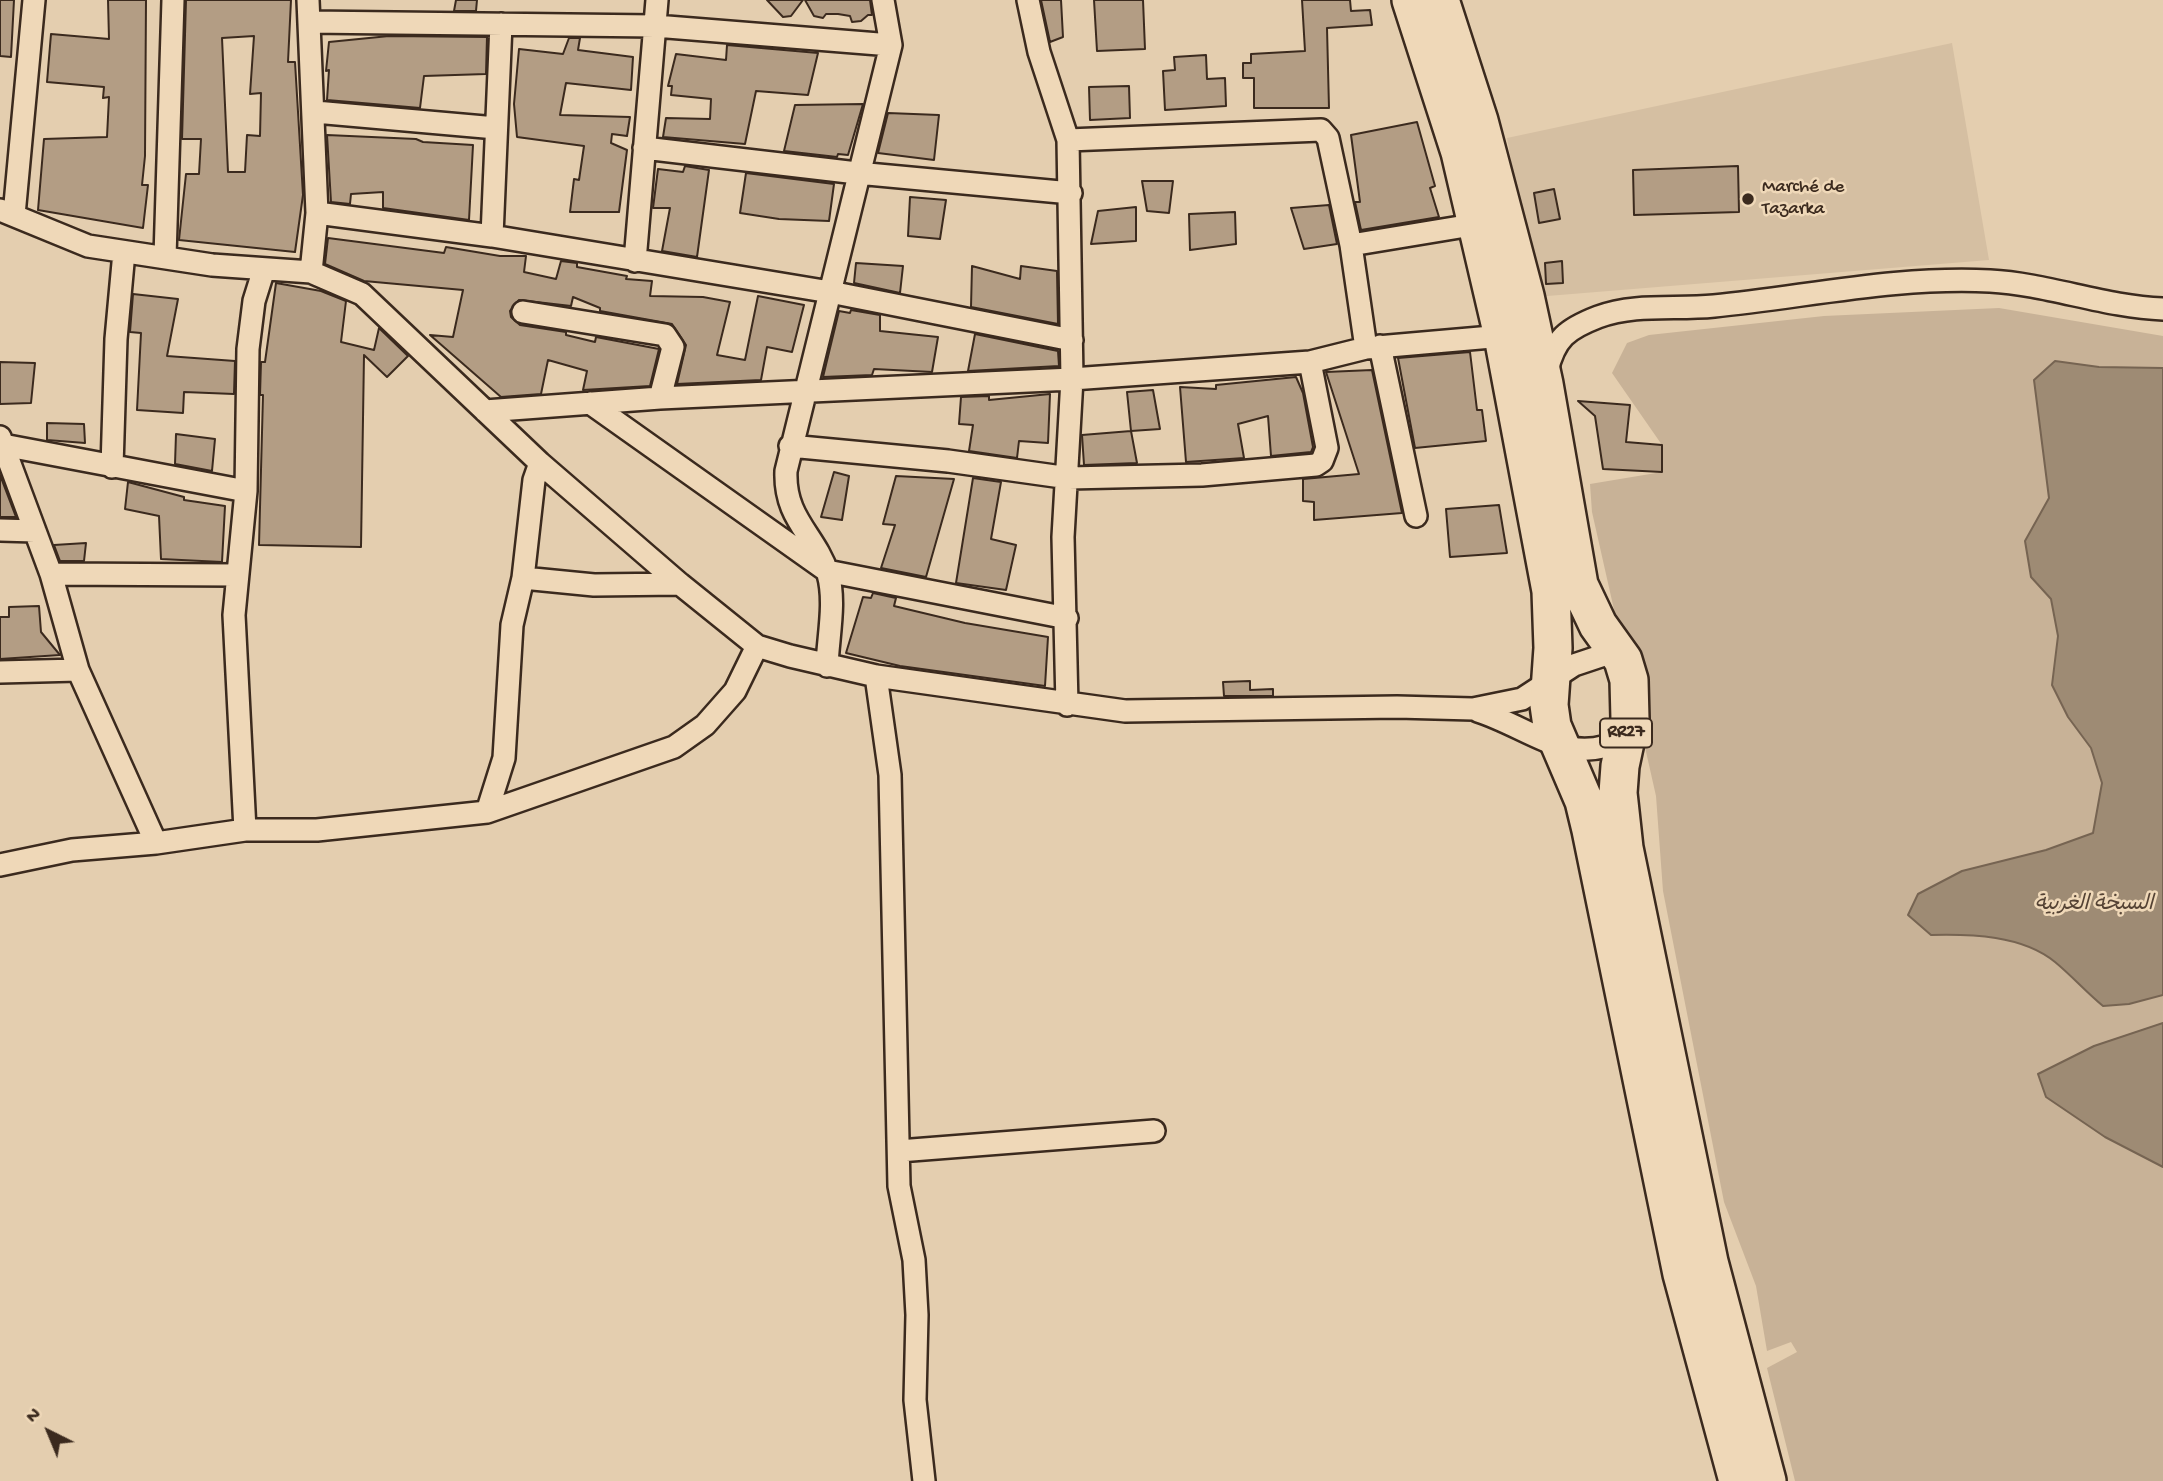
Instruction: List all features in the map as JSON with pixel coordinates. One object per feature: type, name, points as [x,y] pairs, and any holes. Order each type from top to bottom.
[{"type":"highway","points":[[1411,0],[1460,152],[1503,336],[1550,591],[1553,648],[1550,683],[1552,726],[1558,747],[1573,773],[1591,830],[1682,1274],[1738,1481]]},
{"type":"highway","name":"RR27","points":[[1440,0],[1504,208],[1544,384],[1579,585],[1629,680],[1632,699],[1624,738],[1618,793],[1624,848],[1709,1262],[1767,1481]]},
{"type":"street","points":[[34,0],[7,213],[88,246],[264,269],[311,272],[362,294],[540,463],[680,584],[757,646],[827,666],[876,676],[1067,705],[1125,711],[1397,707],[1473,709],[1522,699],[1588,659],[1616,651]]},
{"type":"street","points":[[165,257],[173,0]]},
{"type":"street","points":[[308,0],[315,112],[317,213],[311,272]]},
{"type":"street","points":[[635,261],[657,0]]},
{"type":"street","points":[[827,666],[832,590],[827,570],[785,492],[790,446],[891,45],[883,0]]},
{"type":"street","points":[[1028,0],[1039,52],[1068,140],[1071,193],[1072,379],[1069,478],[1063,537],[1067,705]]},
{"type":"street","points":[[309,22],[655,26],[891,45]]},
{"type":"street","points":[[492,236],[501,24]]},
{"type":"street","points":[[315,112],[496,128]]},
{"type":"street","points":[[1068,140],[1321,130],[1328,138],[1373,347],[1416,516]]},
{"type":"street","points":[[644,148],[857,173],[1071,193]]},
{"type":"street","points":[[317,213],[492,236],[830,292],[1072,340]]},
{"type":"street","points":[[1351,245],[1478,224]]},
{"type":"street","points":[[112,467],[116,339],[124,252]]},
{"type":"street","points":[[246,830],[235,663],[237,575],[246,491],[248,349],[254,301],[264,269]]},
{"type":"street","points":[[1544,384],[1551,354],[1565,333],[1596,318],[1639,308],[1711,307],[1963,280],[2024,285],[2163,309]]},
{"type":"street","points":[[523,312],[665,335],[673,347],[660,398]]},
{"type":"street","points":[[485,411],[660,398],[1072,379],[1310,362],[1373,347],[1503,336]]},
{"type":"street","points":[[790,446],[948,461],[1069,478],[1202,475],[1316,465],[1322,461],[1327,448],[1310,362]]},
{"type":"street","points":[[590,403],[827,570],[1067,618]]},
{"type":"street","points":[[2,441],[112,467],[246,491]]},
{"type":"street","points":[[2,441],[51,574],[78,670],[156,843]]},
{"type":"street","points":[[487,812],[503,758],[512,625],[523,578],[534,480],[540,463]]},
{"type":"street","points":[[0,530],[35,531]]},
{"type":"street","points":[[51,574],[237,575]]},
{"type":"street","points":[[523,578],[594,585],[680,584]]},
{"type":"street","points":[[0,865],[72,850],[156,843],[246,830],[317,830],[487,812],[674,747],[705,726],[734,691],[757,646]]},
{"type":"street","points":[[0,672],[78,670]]},
{"type":"street","points":[[876,676],[890,775],[899,1186],[914,1260],[918,1315],[915,1400],[924,1481]]},
{"type":"street","points":[[1473,709],[1517,725],[1558,747],[1599,749],[1624,738]]},
{"type":"street","points":[[899,1151],[1154,1131]]},
{"type":"shaded area","name":"Marché de Tazarka","points":[[1952,43],[1989,260],[1535,297],[1507,138]]},
{"type":"shaded area","points":[[1999,308],[2163,336],[2163,1481],[1795,1481],[1767,1368],[1797,1352],[1791,1342],[1767,1351],[1756,1286],[1724,1202],[1663,891],[1656,796],[1592,512],[1590,484],[1662,472],[1662,445],[1612,373],[1627,343],[1649,335],[1824,316]]},
{"type":"water","name":"السبخة الغربية","points":[[2055,361],[2099,367],[2163,368],[2163,995],[2129,1004],[2103,1006],[2055,962],[2027,946],[1979,936],[1931,935],[1908,915],[1918,894],[1962,871],[2046,850],[2093,833],[2102,783],[2091,748],[2068,717],[2052,685],[2058,636],[2051,599],[2031,577],[2025,541],[2049,498],[2034,380]]},
{"type":"water","points":[[2163,1023],[2163,1167],[2105,1137],[2046,1097],[2038,1074],[2094,1046]]},
{"type":"building","points":[[0,0],[14,0],[11,57],[0,56]]},
{"type":"building","points":[[108,0],[146,0],[145,156],[142,185],[148,185],[143,228],[38,210],[44,139],[107,137],[109,97],[103,98],[104,87],[47,82],[51,34],[109,39]]},
{"type":"building","points":[[186,0],[291,0],[288,62],[295,62],[303,195],[295,252],[179,240],[186,174],[199,174],[201,139],[182,139]],"holes":[[[254,36],[250,94],[261,93],[260,136],[247,135],[245,172],[228,172],[222,38]]]},
{"type":"building","points":[[456,0],[477,0],[476,11],[454,11]]},
{"type":"building","points":[[767,0],[803,0],[791,16],[783,17]]},
{"type":"building","points":[[805,0],[870,0],[872,15],[852,22],[850,16],[838,14],[826,14],[823,18],[814,16]]},
{"type":"building","points":[[1041,0],[1061,0],[1063,37],[1050,42]]},
{"type":"building","points":[[1094,0],[1143,0],[1145,49],[1097,51]]},
{"type":"building","points":[[1302,0],[1350,0],[1351,11],[1370,10],[1372,25],[1327,28],[1329,108],[1254,108],[1254,78],[1243,78],[1243,63],[1251,63],[1251,54],[1305,51]]},
{"type":"building","points":[[389,36],[487,37],[486,74],[424,76],[420,108],[327,100],[329,42]]},
{"type":"building","points":[[569,38],[580,38],[578,50],[633,57],[631,90],[566,83],[560,115],[630,117],[627,136],[612,134],[611,143],[627,150],[619,212],[570,212],[574,179],[579,180],[584,146],[517,137],[514,104],[519,49],[563,54]]},
{"type":"building","points":[[727,45],[818,53],[808,95],[756,91],[745,144],[663,137],[666,118],[710,119],[711,99],[671,95],[672,86],[668,86],[676,54],[726,60]]},
{"type":"building","points":[[1206,55],[1207,79],[1225,78],[1226,106],[1165,110],[1163,71],[1175,70],[1174,57]]},
{"type":"building","points":[[1129,86],[1130,118],[1090,120],[1089,87]]},
{"type":"building","points":[[863,104],[848,155],[838,154],[837,157],[784,151],[795,105]]},
{"type":"building","points":[[888,113],[939,115],[934,160],[878,153]]},
{"type":"building","points":[[1417,122],[1435,186],[1430,188],[1439,217],[1361,230],[1355,202],[1360,202],[1351,135]]},
{"type":"building","points":[[327,135],[473,145],[469,220],[383,208],[383,192],[351,194],[350,204],[331,202]]},
{"type":"building","points":[[685,166],[709,170],[697,257],[662,251],[670,208],[653,208],[658,169],[683,172]]},
{"type":"building","points":[[1738,166],[1739,212],[1634,215],[1633,170]]},
{"type":"building","points":[[746,173],[834,184],[829,221],[779,219],[740,213]]},
{"type":"building","points":[[1142,181],[1173,181],[1169,213],[1147,211]]},
{"type":"building","points":[[1554,189],[1560,219],[1539,223],[1534,193]]},
{"type":"building","points":[[910,197],[946,200],[940,239],[908,236]]},
{"type":"building","points":[[1329,205],[1337,244],[1304,249],[1291,208]]},
{"type":"building","points":[[1136,207],[1136,241],[1091,244],[1098,211]]},
{"type":"building","points":[[1235,212],[1236,244],[1190,250],[1189,214]]},
{"type":"building","points":[[328,238],[444,253],[446,247],[500,256],[526,256],[524,272],[556,279],[561,261],[577,263],[577,267],[627,276],[626,279],[652,281],[650,296],[703,297],[730,302],[717,355],[745,360],[758,296],[804,305],[792,352],[767,347],[761,380],[677,384],[686,345],[672,324],[600,311],[600,308],[573,297],[571,306],[519,300],[510,311],[511,317],[520,325],[566,332],[566,335],[595,342],[596,337],[659,349],[650,386],[583,390],[587,371],[548,360],[541,394],[501,397],[430,335],[453,337],[463,290],[364,281],[325,264]]},
{"type":"building","points":[[1562,261],[1563,283],[1546,284],[1545,263]]},
{"type":"building","points":[[856,263],[903,266],[900,293],[854,283]]},
{"type":"building","points":[[972,266],[1020,279],[1021,266],[1057,271],[1058,324],[971,307]]},
{"type":"building","points":[[276,283],[321,291],[346,301],[341,342],[374,350],[379,328],[408,356],[387,377],[364,355],[361,547],[259,545],[263,395],[260,395],[261,362],[265,362]]},
{"type":"building","points":[[133,294],[178,299],[167,356],[235,361],[234,394],[184,392],[183,413],[137,410],[141,333],[130,332]]},
{"type":"building","points":[[851,310],[880,315],[880,331],[938,337],[932,372],[874,369],[872,375],[823,377],[839,311],[850,313]]},
{"type":"building","points":[[975,334],[1058,351],[1059,366],[968,371]]},
{"type":"building","points":[[1470,352],[1477,410],[1482,410],[1486,441],[1415,448],[1398,358]]},
{"type":"building","points":[[0,362],[35,363],[31,403],[0,404]]},
{"type":"building","points":[[1372,370],[1402,513],[1314,520],[1314,502],[1303,501],[1303,479],[1359,474],[1326,372]]},
{"type":"building","points":[[1296,377],[1303,393],[1313,447],[1311,452],[1271,456],[1268,416],[1238,424],[1244,458],[1186,462],[1180,387],[1216,389],[1216,385]]},
{"type":"building","points":[[1153,390],[1160,429],[1131,431],[1127,392]]},
{"type":"building","points":[[1050,394],[1048,443],[1019,441],[1017,458],[969,451],[973,425],[959,424],[961,397],[989,396],[989,400]]},
{"type":"building","points":[[1578,401],[1630,405],[1626,442],[1662,445],[1662,472],[1603,469],[1595,416]]},
{"type":"building","points":[[47,423],[84,424],[85,443],[47,440]]},
{"type":"building","points":[[1131,431],[1137,463],[1084,465],[1082,435]]},
{"type":"building","points":[[176,434],[215,439],[212,471],[175,464]]},
{"type":"building","points":[[834,472],[849,476],[842,520],[821,517]]},
{"type":"building","points":[[0,475],[16,517],[0,517]]},
{"type":"building","points":[[896,476],[954,479],[926,577],[881,568],[895,525],[883,524]]},
{"type":"building","points":[[973,478],[1001,482],[991,539],[1016,545],[1006,590],[956,583]]},
{"type":"building","points":[[128,482],[184,497],[184,500],[225,506],[222,562],[161,559],[159,516],[125,509]]},
{"type":"building","points":[[1499,505],[1507,553],[1450,557],[1446,509]]},
{"type":"building","points":[[86,543],[84,561],[60,561],[54,545]]},
{"type":"building","points":[[873,593],[896,598],[894,606],[965,623],[1048,637],[1045,686],[900,666],[846,653],[863,597],[871,598]]},
{"type":"building","points":[[39,606],[41,632],[60,655],[0,659],[0,617],[9,617],[9,607]]},
{"type":"building","points":[[1250,681],[1250,690],[1273,689],[1273,696],[1224,696],[1223,682]]},
{"type":"place","name":"Marché de Tazarka","points":[[1748,199]]}]
